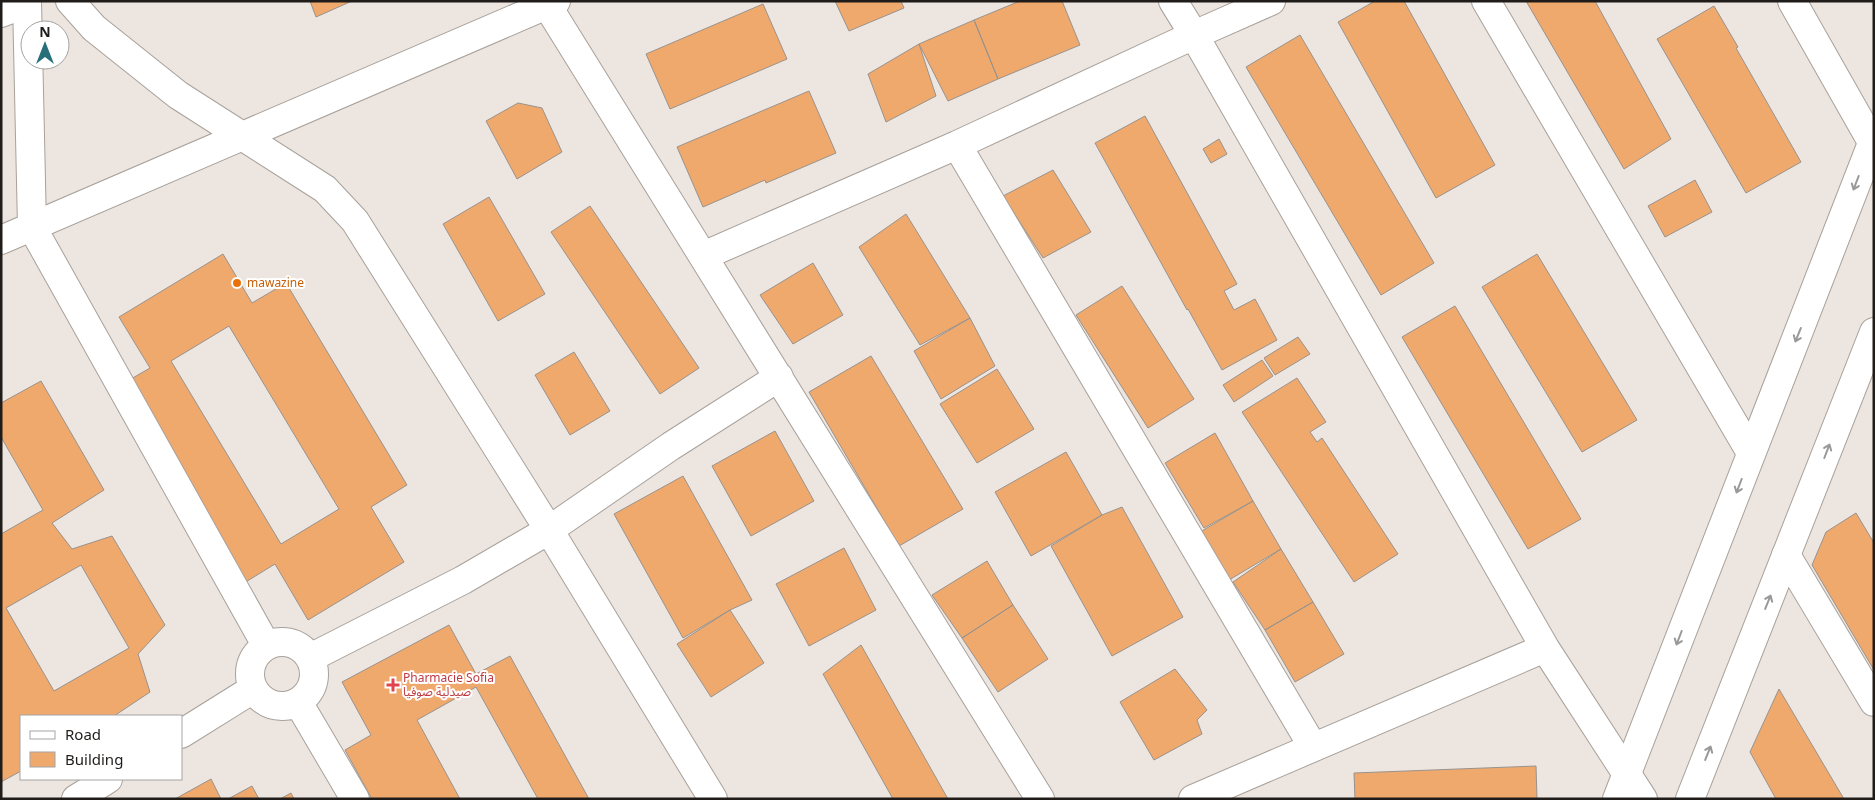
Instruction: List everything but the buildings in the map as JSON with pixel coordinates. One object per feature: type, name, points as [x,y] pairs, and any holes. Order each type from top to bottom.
[{"type":"street","points":[[70,1],[94,28],[171,89],[325,189],[355,221],[549,530],[713,799]]},
{"type":"street","points":[[1173,1],[1545,648],[1643,799]]},
{"type":"street","points":[[703,256],[958,145],[1194,35],[1272,1]]},
{"type":"street","points":[[1486,1],[1752,453]]},
{"type":"street","points":[[1617,799],[1873,140],[1792,1]]},
{"type":"street","points":[[1,13],[27,2],[32,227],[266,645]]},
{"type":"street","points":[[1,240],[551,3],[703,256],[1040,799]]},
{"type":"street","points":[[958,145],[1313,747]]},
{"type":"street","points":[[1690,799],[1874,332]]},
{"type":"street","points":[[310,658],[464,580],[549,530],[671,446],[779,377]]},
{"type":"street","points":[[1786,555],[1874,702]]},
{"type":"street","points":[[278,642],[291,642],[302,648],[310,658],[315,670],[313,682],[308,694],[298,702],[286,706],[273,705],[262,699],[253,689],[249,677],[250,665],[256,653],[266,645],[278,642]]},
{"type":"street","points":[[1192,799],[1545,648]]},
{"type":"street","points":[[182,733],[253,689]]},
{"type":"street","points":[[298,702],[355,799]]},
{"type":"street","points":[[76,799],[106,780]]},
{"type":"place","name":"mawazine","points":[[237,283]]},
{"type":"place","name":"Pharmacie Sofia صيدلية صوفيا","points":[[393,685]]}]
